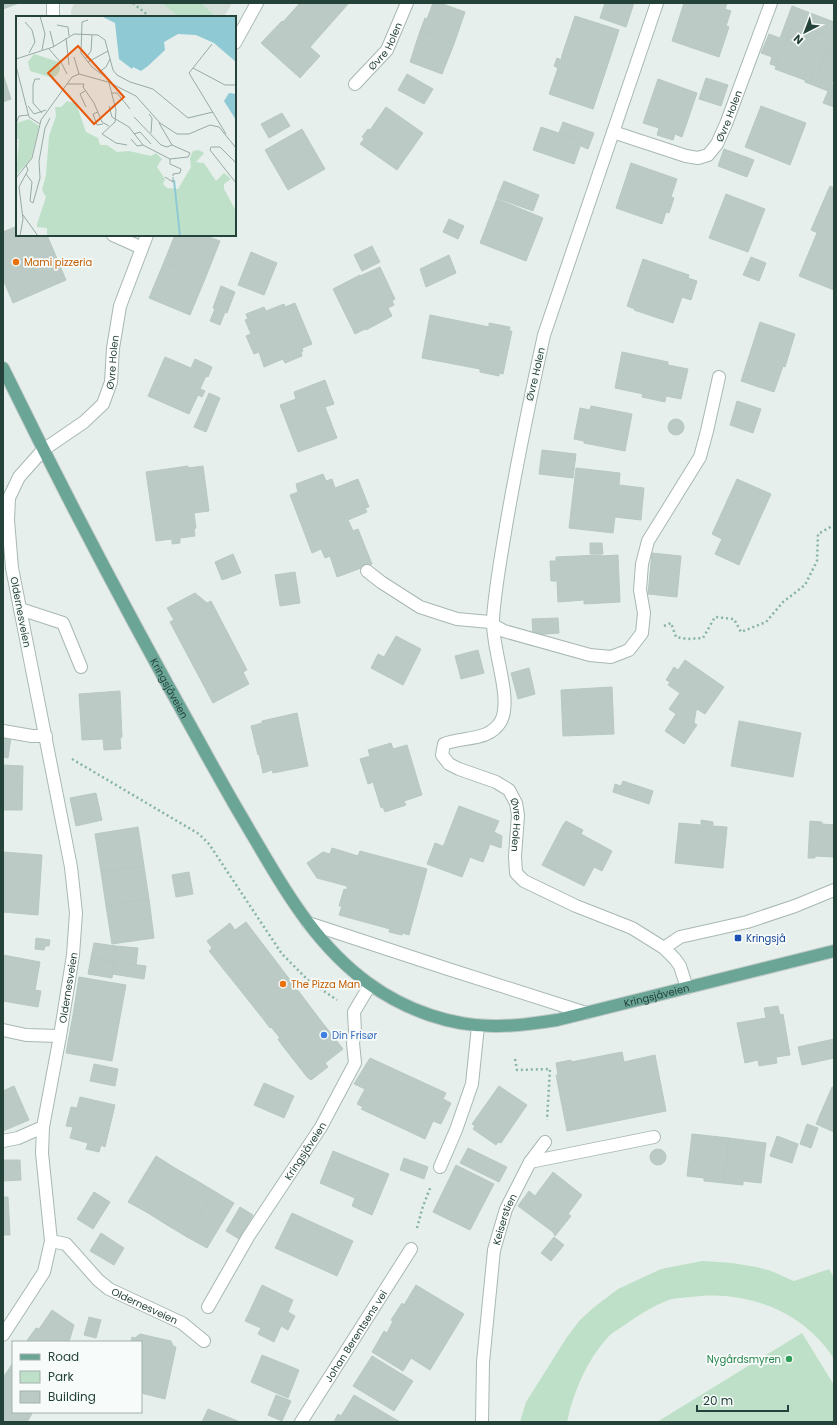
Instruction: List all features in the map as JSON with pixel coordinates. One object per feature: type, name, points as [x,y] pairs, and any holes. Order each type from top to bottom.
[{"type":"main road","name":"Kringsjåveien","points":[[3,368],[43,450],[170,689],[286,892],[329,948],[350,969],[370,985],[408,1006],[433,1016],[454,1022],[478,1026],[532,1024],[586,1013],[834,951]]},
{"type":"street","points":[[53,3],[53,16]]},
{"type":"street","points":[[236,41],[257,3]]},
{"type":"street","name":"Øvre Holen","points":[[355,84],[387,50],[407,3]]},
{"type":"street","name":"Øvre Holen","points":[[656,3],[544,336],[518,452],[495,593],[493,625],[504,690],[505,706],[501,721],[492,731],[482,736],[452,740],[444,744],[442,755],[449,764],[496,782],[509,790],[516,803],[518,815],[515,856],[516,873],[524,881],[576,906],[632,928],[664,948],[678,962],[687,988]]},
{"type":"street","name":"Øvre Holen","points":[[613,132],[686,156],[698,158],[708,155],[718,144],[771,3]]},
{"type":"street","points":[[115,236],[142,248]]},
{"type":"street","name":"Øvre Holen","points":[[43,450],[84,422],[103,404],[111,382],[120,306],[147,236]]},
{"type":"street","points":[[367,571],[381,582],[420,607],[457,619],[490,622],[504,631],[590,655],[611,657],[629,650],[642,633],[644,613],[640,590],[642,564],[648,540],[700,457],[719,377]]},
{"type":"street","name":"Oldernesveien","points":[[3,1335],[44,1272],[51,1241],[42,1153],[43,1127],[73,955],[76,913],[72,867],[12,568],[8,520],[9,498],[19,477],[43,450]]},
{"type":"street","points":[[20,609],[63,623],[81,668]]},
{"type":"street","points":[[3,731],[32,736],[46,736]]},
{"type":"street","points":[[664,948],[680,937],[747,922],[795,906],[834,890]]},
{"type":"street","points":[[308,922],[586,1013]]},
{"type":"street","points":[[354,1012],[370,985]]},
{"type":"street","name":"Kringsjåveien","points":[[208,1307],[248,1237],[321,1127],[356,1063],[353,1043],[355,1032],[354,1012]]},
{"type":"street","points":[[440,1167],[456,1130],[472,1084],[478,1026]]},
{"type":"street","points":[[3,1030],[26,1035],[60,1036]]},
{"type":"street","points":[[3,1141],[18,1138],[43,1127]]},
{"type":"street","points":[[530,1162],[654,1137]]},
{"type":"street","name":"Keiserstien","points":[[482,1422],[483,1362],[494,1250],[506,1209],[530,1162],[545,1142]]},
{"type":"street","name":"Oldernesveien","points":[[51,1241],[66,1244],[98,1280],[109,1289],[182,1323],[204,1341]]},
{"type":"street","name":"Johan Berentsens vei","points":[[301,1422],[411,1249]]},
{"type":"path","points":[[133,3],[149,16]]},
{"type":"path","points":[[642,633],[671,623],[676,637],[687,639],[703,638],[715,617],[734,619],[741,632],[766,622],[783,602],[805,585],[817,561],[818,534],[834,525]]},
{"type":"path","points":[[46,736],[72,760],[199,834],[209,844],[282,954],[309,981],[354,1012]]},
{"type":"path","points":[[516,1059],[517,1070],[550,1069],[545,1142]]},
{"type":"path","points":[[411,1249],[423,1206],[440,1167]]},
{"type":"shaded area","points":[[74,3],[232,3],[225,16],[71,16]]},
{"type":"green space","points":[[162,3],[204,3],[203,5],[215,16],[178,16]]},
{"type":"green space","points":[[702,1261],[752,1266],[771,1271],[794,1281],[829,1269],[834,1278],[834,1359],[821,1342],[807,1328],[790,1316],[771,1307],[752,1300],[711,1295],[672,1299],[661,1303],[635,1317],[615,1331],[601,1345],[582,1376],[573,1398],[567,1422],[520,1422],[526,1402],[567,1337],[580,1320],[593,1308],[618,1289],[661,1269]]},
{"type":"green space","name":"Nygårdsmyren","points":[[802,1333],[834,1385],[834,1422],[657,1422]]},
{"type":"building","points":[[3,3],[19,3],[3,9]]},
{"type":"building","points":[[300,3],[349,3],[310,47],[320,56],[300,78],[261,43]]},
{"type":"building","points":[[433,3],[440,3],[465,12],[454,44],[420,31],[425,18],[427,19]]},
{"type":"building","points":[[605,3],[634,3],[626,27],[600,18]]},
{"type":"building","points":[[684,3],[727,3],[725,9],[731,11],[726,26],[729,27],[719,57],[672,41]]},
{"type":"building","points":[[792,6],[834,22],[834,39],[793,23],[776,66],[770,64],[772,57],[761,53],[769,34],[780,38]]},
{"type":"building","points":[[575,16],[619,30],[606,70],[562,55]]},
{"type":"building","points":[[793,23],[834,39],[829,51],[826,50],[818,72],[814,71],[810,82],[775,69]]},
{"type":"building","points":[[420,31],[454,44],[442,74],[410,62]]},
{"type":"building","points":[[834,39],[834,79],[828,91],[805,82],[805,80],[810,82],[814,71],[818,72],[826,50],[829,51]]},
{"type":"building","points":[[562,55],[606,70],[593,109],[549,94],[558,68],[554,66],[557,58],[561,60]]},
{"type":"building","points":[[3,74],[11,99],[3,102]]},
{"type":"building","points":[[407,74],[433,89],[424,104],[398,90]]},
{"type":"building","points":[[706,78],[728,85],[721,106],[699,99]]},
{"type":"building","points":[[658,79],[697,93],[682,137],[675,134],[673,140],[657,135],[659,128],[643,123]]},
{"type":"building","points":[[831,84],[834,85],[834,107],[823,103]]},
{"type":"building","points":[[761,106],[806,123],[790,165],[745,147]]},
{"type":"building","points":[[386,107],[423,133],[397,170],[360,144],[364,139],[362,137],[368,129],[370,130]]},
{"type":"building","points":[[282,113],[290,126],[269,138],[261,124]]},
{"type":"building","points":[[563,122],[594,133],[588,149],[581,146],[582,141],[559,133]]},
{"type":"building","points":[[541,127],[582,141],[574,164],[533,150]]},
{"type":"building","points":[[302,129],[325,169],[288,190],[265,150]]},
{"type":"building","points":[[724,149],[754,160],[747,177],[718,166]]},
{"type":"building","points":[[631,163],[677,179],[671,197],[674,198],[669,213],[666,212],[662,224],[616,208]]},
{"type":"building","points":[[504,181],[539,195],[533,211],[497,198]]},
{"type":"building","points":[[830,186],[834,188],[834,240],[811,230]]},
{"type":"building","points":[[726,194],[765,209],[748,252],[709,238]]},
{"type":"building","points":[[497,199],[543,218],[526,261],[480,243]]},
{"type":"building","points":[[449,219],[464,226],[458,239],[443,232]]},
{"type":"building","points":[[16,226],[16,236],[47,236],[66,280],[13,303],[3,279],[3,232]]},
{"type":"building","points":[[817,233],[834,240],[834,290],[799,276]]},
{"type":"building","points":[[175,236],[207,236],[220,241],[205,279],[164,262]]},
{"type":"building","points":[[372,246],[380,262],[362,271],[354,255]]},
{"type":"building","points":[[251,252],[277,263],[264,295],[238,285]]},
{"type":"building","points":[[449,255],[456,273],[426,287],[420,269]]},
{"type":"building","points":[[751,257],[766,263],[759,281],[743,275]]},
{"type":"building","points":[[643,259],[689,275],[688,278],[697,281],[691,300],[682,297],[673,323],[634,310],[635,309],[627,306]]},
{"type":"building","points":[[164,262],[205,279],[190,315],[149,298]]},
{"type":"building","points":[[380,267],[395,299],[392,301],[394,305],[388,308],[392,316],[366,330],[365,329],[355,334],[333,289],[360,275]]},
{"type":"building","points":[[221,286],[235,292],[227,313],[225,312],[220,325],[210,321]]},
{"type":"building","points":[[295,303],[312,344],[302,348],[302,356],[285,363],[283,359],[264,367],[259,352],[254,354],[246,336],[251,334],[245,320],[248,319],[246,314],[264,307],[266,311],[284,304],[285,307]]},
{"type":"building","points":[[430,315],[489,327],[489,323],[510,327],[509,331],[512,331],[503,374],[499,373],[499,376],[480,372],[480,369],[422,358]]},
{"type":"building","points":[[760,322],[795,334],[785,367],[783,366],[774,392],[741,381]]},
{"type":"building","points":[[622,352],[668,362],[668,365],[688,369],[681,399],[666,396],[665,402],[642,397],[643,394],[615,388]]},
{"type":"building","points":[[165,357],[191,368],[195,359],[212,367],[208,377],[206,376],[200,389],[205,391],[202,397],[198,395],[189,414],[148,396]]},
{"type":"building","points":[[325,380],[334,404],[325,407],[337,438],[298,452],[280,405],[296,399],[294,392]]},
{"type":"building","points":[[209,393],[220,398],[206,432],[194,427]]},
{"type":"building","points":[[737,401],[761,409],[753,433],[730,425]]},
{"type":"building","points":[[591,406],[632,414],[625,451],[584,443],[584,441],[574,439],[580,408],[590,410]]},
{"type":"building","points":[[676,419],[683,424],[684,427],[679,434],[676,435],[669,430],[668,427],[673,420]]},
{"type":"building","points":[[542,450],[576,454],[573,478],[539,474]]},
{"type":"building","points":[[188,466],[188,468],[203,466],[209,511],[194,513],[196,528],[194,529],[195,536],[180,538],[180,543],[172,544],[172,539],[156,541],[146,472]]},
{"type":"building","points":[[576,468],[620,473],[619,485],[644,488],[641,520],[615,517],[613,533],[569,528]]},
{"type":"building","points":[[323,474],[326,481],[332,479],[335,488],[358,479],[369,507],[365,508],[367,512],[348,520],[353,531],[358,529],[372,564],[337,577],[330,556],[325,558],[321,549],[312,553],[290,495],[298,492],[296,484]]},
{"type":"building","points":[[737,479],[771,494],[739,565],[715,554],[722,539],[712,534]]},
{"type":"building","points":[[590,543],[602,543],[603,554],[590,554]]},
{"type":"building","points":[[652,553],[681,556],[677,597],[648,594]]},
{"type":"building","points":[[233,554],[241,573],[222,580],[215,562]]},
{"type":"building","points":[[618,555],[620,602],[584,604],[584,600],[558,602],[557,581],[551,581],[550,561],[556,561],[556,557]]},
{"type":"building","points":[[295,572],[300,603],[280,606],[275,575]]},
{"type":"building","points":[[195,593],[207,603],[211,601],[247,670],[243,672],[249,684],[213,703],[170,622],[174,620],[167,608]]},
{"type":"building","points":[[558,618],[559,633],[533,635],[532,619]]},
{"type":"building","points":[[396,636],[421,649],[403,685],[371,668],[378,654],[384,657]]},
{"type":"building","points":[[478,650],[484,673],[461,679],[455,656]]},
{"type":"building","points":[[685,660],[724,687],[705,714],[697,709],[694,723],[697,725],[684,744],[665,731],[676,714],[669,709],[680,693],[668,685],[670,682],[666,680],[674,667],[678,670]]},
{"type":"building","points":[[529,668],[535,694],[518,699],[511,673]]},
{"type":"building","points":[[612,687],[614,734],[563,736],[561,690]]},
{"type":"building","points":[[120,691],[122,737],[120,738],[121,749],[104,750],[103,739],[82,740],[79,694]]},
{"type":"building","points":[[297,713],[308,766],[273,773],[272,770],[263,773],[251,726],[262,723],[262,721]]},
{"type":"building","points":[[739,721],[801,733],[793,777],[731,766]]},
{"type":"building","points":[[3,736],[11,737],[8,758],[3,757]]},
{"type":"building","points":[[391,743],[393,749],[407,745],[422,795],[404,801],[406,805],[385,812],[383,807],[381,808],[373,782],[368,784],[360,759],[370,756],[368,750]]},
{"type":"building","points":[[3,765],[23,766],[22,810],[3,810]]},
{"type":"building","points":[[623,781],[653,791],[649,804],[613,792],[615,784],[621,786]]},
{"type":"building","points":[[96,793],[102,820],[76,826],[70,798]]},
{"type":"building","points":[[459,806],[499,821],[494,832],[502,836],[501,848],[490,844],[483,862],[443,847]]},
{"type":"building","points":[[701,820],[713,822],[713,826],[727,827],[723,868],[675,863],[679,823],[701,825]]},
{"type":"building","points":[[566,821],[583,830],[581,834],[612,851],[602,871],[594,867],[584,886],[542,865]]},
{"type":"building","points":[[810,821],[834,825],[834,857],[815,856],[815,858],[808,858]]},
{"type":"building","points":[[138,827],[144,866],[101,872],[95,834]]},
{"type":"building","points":[[435,843],[470,857],[462,877],[427,864]]},
{"type":"building","points":[[332,848],[358,856],[360,851],[427,869],[409,935],[389,932],[390,929],[339,915],[342,906],[339,906],[344,889],[347,890],[347,886],[317,878],[307,863],[323,852],[330,854]]},
{"type":"building","points":[[3,852],[42,855],[38,915],[3,912]]},
{"type":"building","points":[[144,866],[149,899],[106,906],[101,872]]},
{"type":"building","points":[[189,872],[193,894],[176,897],[172,875]]},
{"type":"building","points":[[149,899],[154,938],[112,944],[106,906]]},
{"type":"building","points":[[246,922],[300,993],[264,1020],[209,951],[212,948],[207,941],[230,923],[235,930]]},
{"type":"building","points":[[36,938],[50,940],[49,946],[45,946],[44,950],[35,949]]},
{"type":"building","points":[[94,943],[116,946],[114,962],[91,958]]},
{"type":"building","points":[[116,946],[138,948],[136,965],[114,962]]},
{"type":"building","points":[[3,955],[40,962],[35,990],[41,991],[38,1007],[3,1001]]},
{"type":"building","points":[[91,958],[114,962],[112,978],[88,974]]},
{"type":"building","points":[[114,962],[146,966],[144,979],[112,974]]},
{"type":"building","points":[[79,977],[126,985],[119,1023],[73,1015]]},
{"type":"building","points":[[300,993],[318,1017],[282,1045],[278,1039],[280,1038],[264,1020]]},
{"type":"building","points":[[778,1006],[780,1015],[783,1014],[790,1055],[776,1057],[777,1063],[759,1066],[758,1060],[745,1063],[737,1023],[766,1018],[764,1008]]},
{"type":"building","points":[[73,1015],[119,1023],[112,1061],[66,1053]]},
{"type":"building","points":[[318,1017],[343,1049],[325,1063],[328,1067],[311,1080],[282,1045]]},
{"type":"building","points":[[834,1039],[834,1058],[802,1065],[798,1047]]},
{"type":"building","points":[[622,1052],[624,1062],[655,1055],[666,1111],[567,1131],[556,1075],[558,1075],[556,1063],[571,1060],[571,1062]]},
{"type":"building","points":[[370,1058],[446,1093],[443,1099],[451,1103],[441,1124],[433,1121],[425,1139],[361,1109],[363,1107],[357,1104],[365,1089],[354,1084]]},
{"type":"building","points":[[94,1064],[118,1069],[115,1086],[90,1081]]},
{"type":"building","points":[[264,1083],[294,1096],[284,1118],[254,1105]]},
{"type":"building","points":[[14,1086],[29,1120],[3,1131],[3,1091]]},
{"type":"building","points":[[499,1086],[527,1105],[501,1143],[498,1142],[496,1145],[473,1129],[475,1126],[472,1124]]},
{"type":"building","points":[[832,1087],[834,1088],[834,1132],[816,1124]]},
{"type":"building","points":[[80,1097],[115,1105],[105,1147],[101,1145],[99,1152],[86,1149],[88,1143],[70,1138],[73,1127],[66,1126],[71,1107],[77,1108]]},
{"type":"building","points":[[807,1124],[818,1128],[811,1148],[800,1144]]},
{"type":"building","points":[[692,1134],[729,1138],[724,1183],[704,1181],[704,1178],[687,1176]]},
{"type":"building","points":[[777,1136],[798,1144],[792,1163],[770,1156]]},
{"type":"building","points":[[729,1138],[766,1143],[761,1183],[743,1181],[743,1185],[724,1183]]},
{"type":"building","points":[[468,1148],[507,1167],[499,1182],[460,1163]]},
{"type":"building","points":[[658,1149],[664,1151],[666,1157],[664,1163],[658,1165],[652,1163],[650,1157],[652,1151]]},
{"type":"building","points":[[333,1151],[389,1174],[372,1215],[352,1206],[355,1198],[320,1183]]},
{"type":"building","points":[[156,1156],[175,1168],[148,1213],[128,1202]]},
{"type":"building","points":[[404,1158],[428,1167],[424,1179],[400,1170]]},
{"type":"building","points":[[3,1160],[20,1160],[21,1180],[3,1181]]},
{"type":"building","points":[[456,1165],[494,1184],[470,1230],[433,1212]]},
{"type":"building","points":[[175,1168],[194,1179],[167,1225],[148,1213]]},
{"type":"building","points":[[553,1172],[582,1195],[568,1214],[571,1216],[555,1236],[553,1232],[518,1206],[529,1191],[535,1196]]},
{"type":"building","points":[[194,1179],[214,1191],[187,1237],[167,1225]]},
{"type":"building","points":[[214,1191],[234,1203],[207,1248],[187,1237]]},
{"type":"building","points":[[94,1192],[110,1202],[93,1229],[77,1219]]},
{"type":"building","points":[[3,1197],[8,1197],[10,1235],[3,1235]]},
{"type":"building","points":[[240,1207],[253,1215],[239,1239],[226,1231]]},
{"type":"building","points":[[292,1213],[353,1241],[337,1276],[275,1248]]},
{"type":"building","points":[[101,1233],[124,1248],[114,1265],[90,1251]]},
{"type":"building","points":[[554,1237],[564,1245],[551,1261],[541,1253]]},
{"type":"building","points":[[262,1285],[293,1300],[288,1312],[295,1316],[288,1330],[281,1326],[274,1342],[258,1334],[261,1328],[245,1321]]},
{"type":"building","points":[[416,1285],[464,1314],[430,1370],[411,1358],[403,1371],[372,1352],[384,1331],[387,1333],[393,1321],[391,1320],[402,1303],[404,1305]]},
{"type":"building","points":[[52,1310],[74,1325],[69,1341],[27,1341],[36,1328],[39,1329]]},
{"type":"building","points":[[89,1317],[101,1320],[96,1338],[84,1335]]},
{"type":"building","points":[[140,1334],[171,1341],[173,1346],[176,1347],[165,1399],[142,1393],[142,1341],[131,1341],[132,1337],[135,1338]]},
{"type":"building","points":[[262,1355],[299,1370],[288,1398],[251,1382]]},
{"type":"building","points":[[372,1356],[413,1381],[394,1411],[353,1386]]},
{"type":"building","points":[[12,1364],[12,1371],[9,1369]]},
{"type":"building","points":[[9,1369],[12,1371],[12,1413],[32,1413],[27,1422],[3,1422],[3,1377]]},
{"type":"building","points":[[276,1395],[291,1401],[282,1421],[268,1415]]},
{"type":"building","points":[[354,1395],[400,1422],[334,1422],[338,1414],[341,1416]]},
{"type":"building","points":[[208,1409],[240,1422],[202,1422]]},
{"type":"place","name":"Mami pizzeria","points":[[16,262]]},
{"type":"place","name":"Kringsjå","points":[[738,938]]},
{"type":"place","name":"The Pizza Man","points":[[283,984]]},
{"type":"place","name":"Din Frisør","points":[[324,1035]]},
{"type":"place","name":"Nygårdsmyren","points":[[789,1359]]}]
